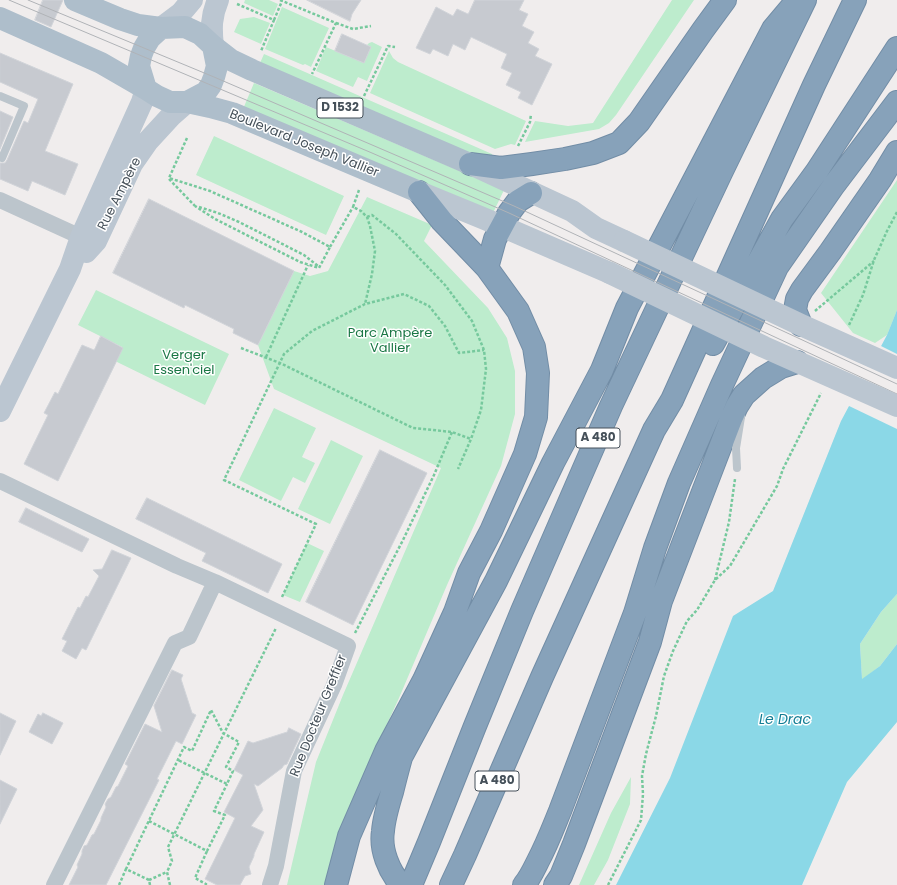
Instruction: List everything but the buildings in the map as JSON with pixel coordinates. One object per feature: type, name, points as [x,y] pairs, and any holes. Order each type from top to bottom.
[{"type":"highway","points":[[703,30],[720,0]]},
{"type":"highway","points":[[470,164],[501,168],[538,163],[593,153],[619,143],[639,122],[725,0]]},
{"type":"highway","points":[[400,758],[496,581],[553,463],[602,370],[627,308],[739,94],[774,29],[798,0]]},
{"type":"highway","name":"A 480","points":[[411,885],[474,726],[522,611],[611,406],[721,173],[805,0]]},
{"type":"highway","name":"A 480","points":[[451,885],[651,437],[672,400],[814,85],[855,0]]},
{"type":"highway","points":[[672,400],[709,352],[782,219],[821,165],[897,48]]},
{"type":"highway","points":[[524,885],[536,866],[560,811],[636,613],[655,548],[679,483],[722,385],[777,267],[834,185],[897,102]]},
{"type":"highway","points":[[804,314],[797,299],[802,290],[857,213],[897,152]]},
{"type":"highway","points":[[336,885],[349,836],[386,751],[424,680],[455,612],[469,574],[491,531],[525,454],[536,417],[538,373],[534,347],[518,312],[487,268],[442,221],[419,192]]},
{"type":"highway","points":[[487,268],[495,239],[509,213],[518,201],[531,193]]},
{"type":"highway","points":[[560,811],[661,601],[737,406],[744,395],[763,378],[781,367],[797,362]]},
{"type":"highway","points":[[555,885],[561,876],[574,844],[647,649],[661,601]]},
{"type":"highway","points":[[401,885],[389,866],[383,849],[382,832],[400,758],[424,680]]},
{"type":"main road","name":"D 1532","points":[[75,0],[138,25],[161,28],[185,27],[200,34],[231,60],[470,164],[572,211],[596,228],[624,241],[804,314],[897,368]]},
{"type":"main road","points":[[146,89],[139,66],[144,48],[150,38],[181,13],[192,0]]},
{"type":"main road","points":[[187,102],[206,92],[211,85],[217,66],[211,30],[214,11],[228,2]]},
{"type":"main road","name":"Boulevard Joseph Vallier","points":[[0,18],[101,63],[170,102],[187,102],[232,113],[610,273],[764,347],[897,406]]},
{"type":"main road","name":"Rue Ampère","points":[[89,239],[146,89]]},
{"type":"main road","name":"Rue Ampère","points":[[0,410],[70,270],[132,164],[148,141],[171,116],[187,102]]},
{"type":"street","points":[[0,200],[89,239]]},
{"type":"street","name":"Rue Docteur Greffier","points":[[0,481],[348,646],[334,686],[294,771],[276,866],[270,885]]},
{"type":"street","points":[[54,885],[175,643],[189,637],[215,582]]},
{"type":"lane","points":[[0,96],[24,106],[2,158],[0,157]]},
{"type":"lane","points":[[737,468],[736,448],[744,395]]},
{"type":"path","points":[[261,51],[281,0],[353,29],[371,26]]},
{"type":"path","points":[[292,4],[293,0]]},
{"type":"path","points":[[228,2],[274,20]]},
{"type":"path","points":[[312,74],[336,22]]},
{"type":"path","points":[[364,96],[388,46],[395,47]]},
{"type":"path","points":[[517,149],[530,122],[530,114]]},
{"type":"path","points":[[169,178],[187,138]]},
{"type":"path","points":[[169,178],[195,206],[215,219],[300,262],[319,268]]},
{"type":"path","points":[[169,178],[210,191],[302,232],[330,247]]},
{"type":"path","points":[[319,268],[352,207],[359,190]]},
{"type":"path","points":[[195,206],[218,213],[239,222],[304,255],[319,268]]},
{"type":"path","points":[[352,207],[361,211],[367,217],[375,251],[372,274],[365,304]]},
{"type":"path","points":[[367,217],[372,215],[396,234],[444,285],[472,321],[484,350],[486,369],[481,410],[471,439],[458,469]]},
{"type":"path","points":[[804,314],[874,260]]},
{"type":"path","points":[[266,357],[308,265]]},
{"type":"path","points":[[126,869],[149,880],[167,872],[172,862],[168,847],[205,774],[279,613],[316,524],[224,480],[284,354],[312,331],[365,304],[404,294],[429,306],[445,326],[459,353],[484,350]]},
{"type":"path","points":[[241,348],[280,363],[413,428],[452,432],[471,439]]},
{"type":"path","points":[[348,646],[403,540],[434,475],[452,432]]},
{"type":"path","points":[[715,580],[729,522],[737,468]]},
{"type":"path","points":[[608,885],[641,820],[643,794],[642,776],[646,754],[664,676],[674,651],[687,621],[697,610],[715,580],[730,566],[750,531]]},
{"type":"path","points":[[118,885],[184,747],[192,751],[211,710],[224,733],[239,742],[226,767],[233,771],[214,811],[225,815],[195,878],[206,884],[205,885]]},
{"type":"path","points":[[178,760],[226,784]]},
{"type":"path","points":[[149,821],[208,851]]},
{"type":"path","points":[[167,872],[170,885]]},
{"type":"path","points":[[149,880],[150,885]]},
{"type":"green space","points":[[245,0],[269,0],[278,4],[273,16],[244,3]]},
{"type":"green space","points":[[672,0],[694,0],[616,115],[609,123],[599,129],[525,142],[535,121],[568,126],[593,123]]},
{"type":"green space","points":[[282,7],[329,28],[311,67],[265,49]]},
{"type":"green space","points":[[254,17],[270,23],[261,44],[234,32],[240,19]]},
{"type":"green space","points":[[372,42],[382,47],[367,81],[358,77],[353,87],[316,71],[326,47],[364,63],[371,47],[367,45]]},
{"type":"green space","points":[[389,51],[393,58],[398,62],[526,121],[515,145],[511,144],[495,149],[370,93]]},
{"type":"green space","points":[[264,54],[492,154],[493,157],[471,154],[260,63]]},
{"type":"green space","points":[[254,83],[504,190],[493,213],[243,109]]},
{"type":"green space","points":[[214,136],[344,196],[326,235],[196,175]]},
{"type":"green space","points":[[897,180],[897,310],[887,335],[875,343],[853,333],[821,293]]},
{"type":"green space","name":"Parc Ampère Vallier","points":[[367,197],[432,225],[424,241],[488,308],[507,338],[515,371],[515,414],[501,466],[361,781],[326,885],[287,885],[316,762],[343,695],[441,468],[274,389],[258,345],[294,271],[310,276],[328,271]]},
{"type":"green space","name":"Verger Essen'ciel","points":[[96,290],[229,354],[205,405],[115,361],[122,347],[78,325]]},
{"type":"green space","points":[[274,408],[316,428],[302,457],[315,463],[305,483],[293,477],[281,501],[239,480]]},
{"type":"green space","points":[[331,440],[363,456],[330,524],[298,509]]},
{"type":"green space","points":[[307,543],[324,551],[300,602],[283,595]]},
{"type":"green space","points":[[897,594],[897,644],[880,666],[862,680],[860,644],[881,612]]},
{"type":"green space","points":[[631,777],[630,804],[608,860],[594,885],[579,885],[611,813]]},
{"type":"water","name":"Le Drac","points":[[897,310],[897,594],[881,612],[860,644],[862,679],[880,666],[897,644],[897,722],[847,782],[802,885],[616,885],[670,778],[733,616],[773,591],[841,421],[887,335]]},
{"type":"pier","points":[[879,345],[897,354],[897,429],[847,405]]},
{"type":"tram line","points":[[9,0],[372,153],[509,213],[897,394]]},
{"type":"tram line","points":[[28,0],[214,77],[514,206],[897,384]]}]
